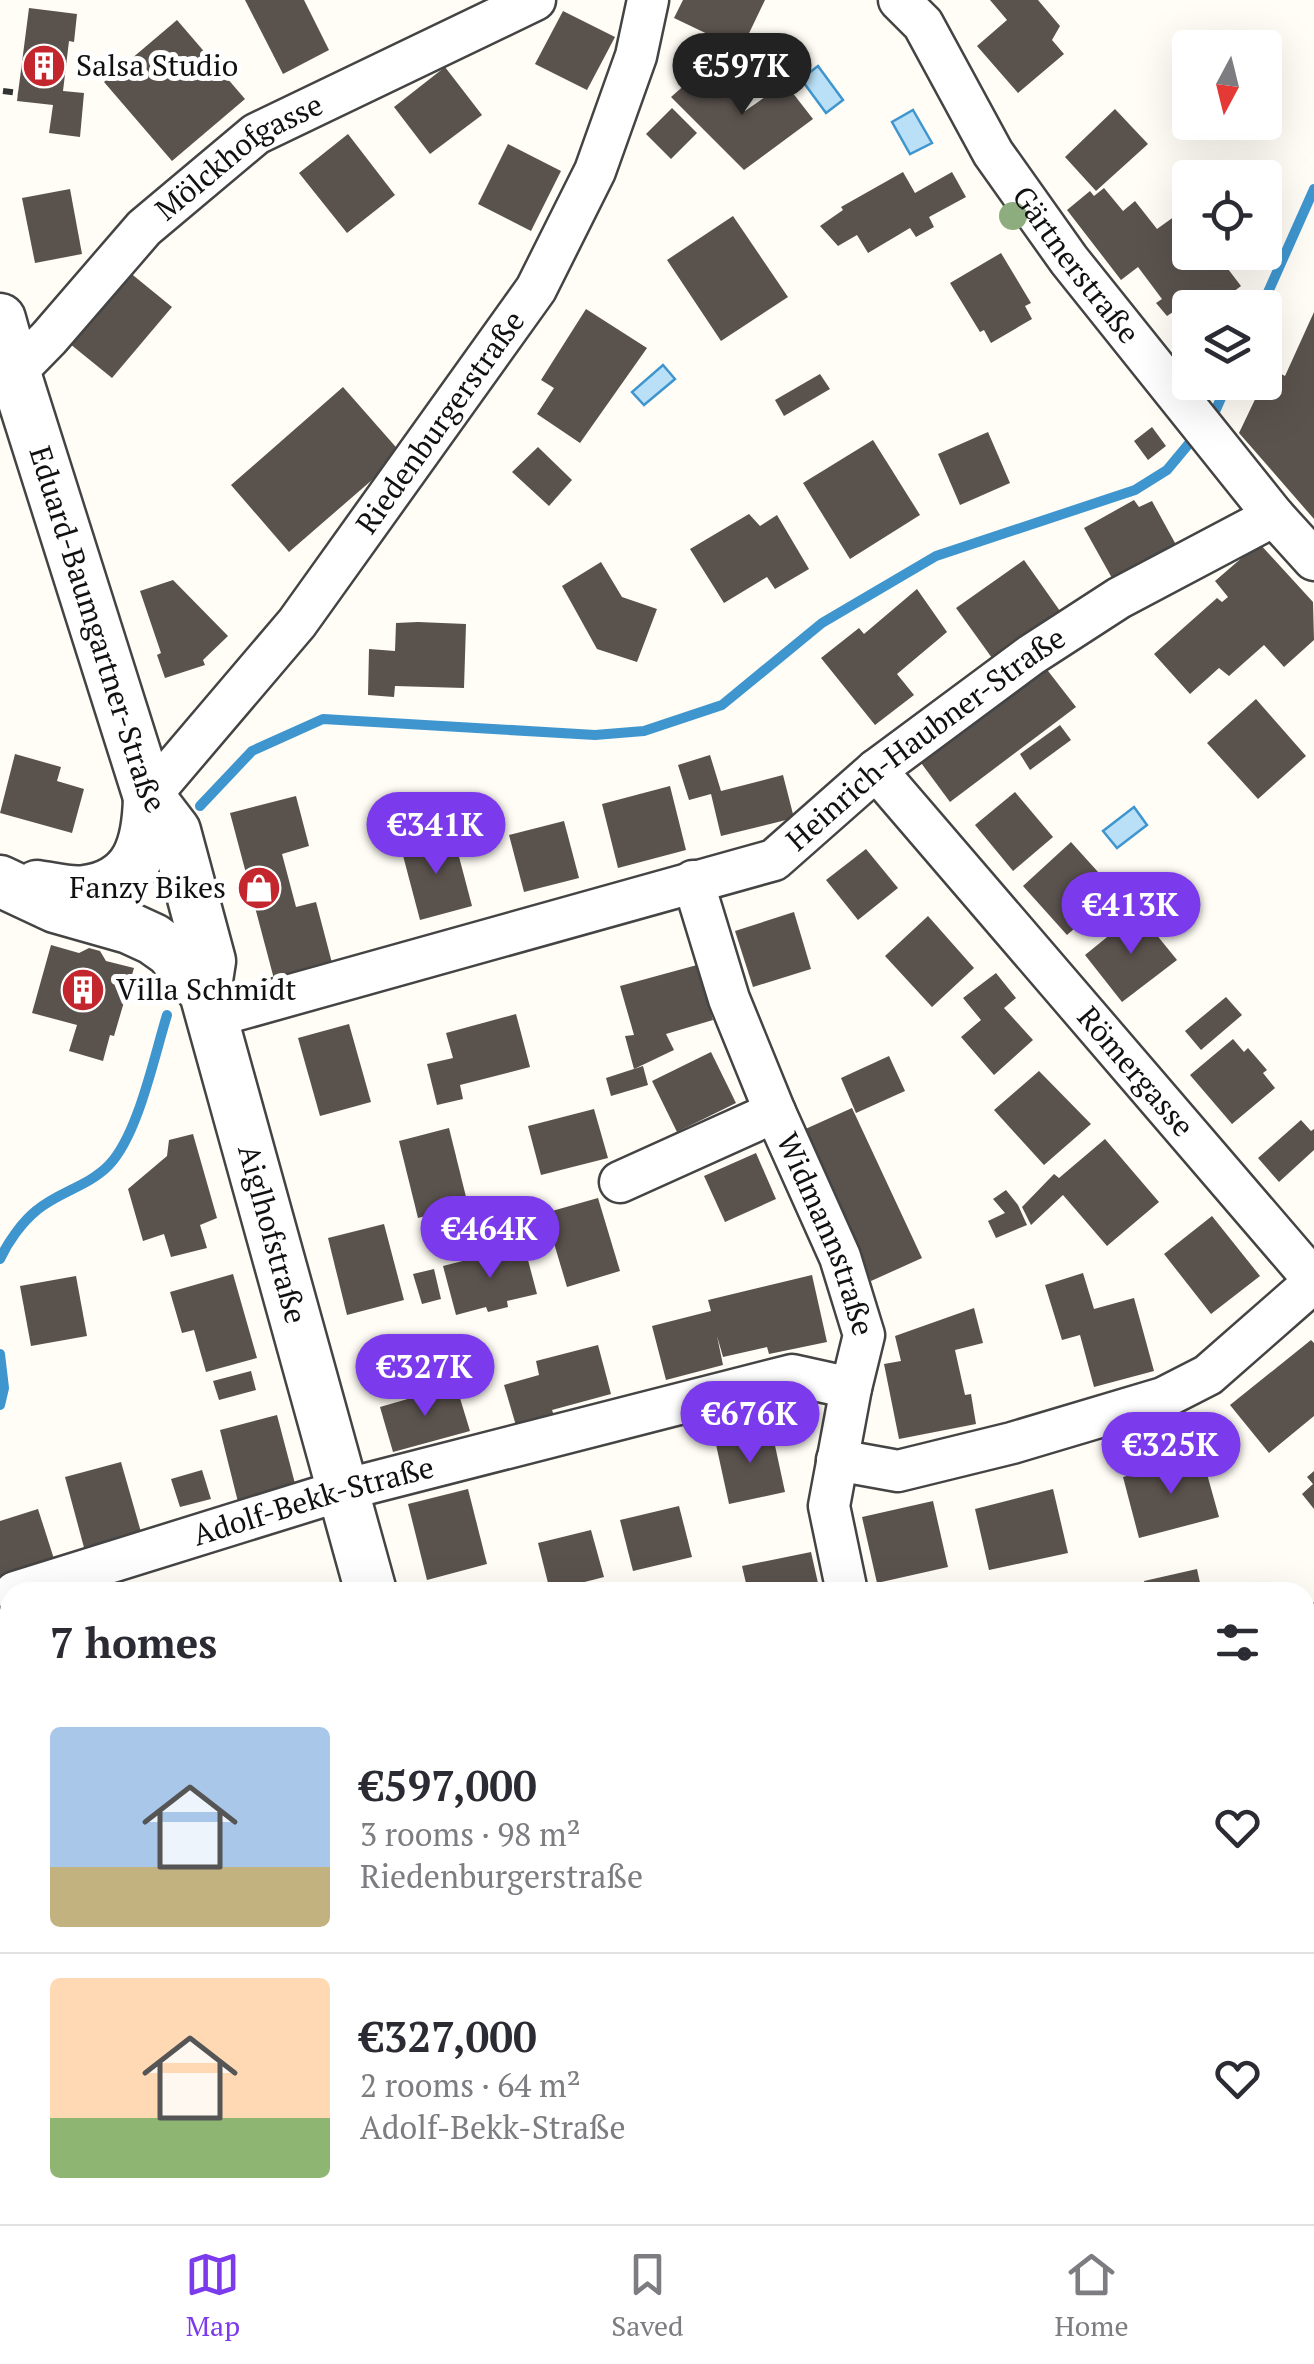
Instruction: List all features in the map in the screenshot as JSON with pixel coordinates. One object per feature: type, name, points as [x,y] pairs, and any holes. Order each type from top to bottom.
[{"type":"street","name":"Mölckhofgasse","points":[[8,381],[144,228],[256,134],[535,0]]},
{"type":"street","name":"Riedenburgerstraße","points":[[148,797],[297,623],[536,289],[595,171],[636,56],[648,0]]},
{"type":"street","name":"Gärtnerstraße","points":[[899,0],[924,24],[993,153],[1069,260],[1274,516],[1314,560]]},
{"type":"street","name":"Eduard-Baumgartner-Straße","points":[[0,319],[8,381],[148,797],[175,831],[210,961],[209,1005]]},
{"type":"street","name":"Heinrich-Haubner-Straße","points":[[209,1005],[774,860],[876,770],[1031,655],[1119,598],[1274,516]]},
{"type":"street","name":"Römergasse","points":[[876,770],[1314,1281]]},
{"type":"street","points":[[1,882],[82,892],[119,880],[130,870],[142,848],[148,797]]},
{"type":"street","name":"Widmannstraße","points":[[694,880],[728,1000],[840,1257],[864,1335],[829,1506],[844,1582]]},
{"type":"street","points":[[1,882],[55,907],[129,928],[154,940],[170,951],[209,1005]]},
{"type":"street","name":"Aiglhofstraße","points":[[209,1005],[368,1582]]},
{"type":"street","name":"Widmannstraße","points":[[620,1182],[775,1112]]},
{"type":"street","points":[[838,1460],[898,1471],[1012,1443],[1162,1398],[1208,1376],[1314,1281]]},
{"type":"street","name":"Adolf-Bekk-Straße","points":[[47,1582],[343,1490],[792,1375],[851,1388]]},
{"type":"path","points":[[3,91],[18,92]]},
{"type":"water","points":[[818,66],[843,100],[826,113],[801,79]]},
{"type":"water","points":[[913,110],[932,143],[910,154],[892,122]]},
{"type":"water","points":[[663,365],[675,379],[644,405],[632,392]]},
{"type":"water","points":[[1134,807],[1147,825],[1117,848],[1103,831]]},
{"type":"building","points":[[245,0],[304,0],[329,50],[283,74]]},
{"type":"building","points":[[683,0],[765,0],[741,50],[674,18]]},
{"type":"building","points":[[990,0],[1038,0],[1060,26],[1052,40],[1064,54],[1018,93],[977,46],[1007,20]]},
{"type":"building","name":"Salsa Studio","points":[[29,8],[77,14],[74,42],[69,41],[63,91],[84,93],[80,137],[49,133],[53,105],[17,101]]},
{"type":"building","points":[[563,11],[615,37],[587,90],[535,64]]},
{"type":"building","points":[[177,20],[245,99],[172,161],[104,82]]},
{"type":"building","points":[[445,67],[482,115],[430,154],[394,107]]},
{"type":"building","points":[[703,69],[745,111],[785,83],[813,119],[744,170],[671,97]]},
{"type":"building","points":[[672,108],[697,133],[671,159],[646,134]]},
{"type":"building","points":[[1115,109],[1148,144],[1096,191],[1065,157]]},
{"type":"building","points":[[348,134],[395,195],[347,233],[299,173]]},
{"type":"building","points":[[508,144],[561,171],[531,231],[478,204]]},
{"type":"building","points":[[903,172],[915,193],[952,172],[966,197],[929,217],[934,227],[916,237],[910,228],[868,253],[857,235],[838,246],[820,226],[843,210],[841,207]]},
{"type":"building","points":[[1104,188],[1123,211],[1135,201],[1157,229],[1172,218],[1172,270],[1229,270],[1241,286],[1236,290],[1172,290],[1172,313],[1167,316],[1156,303],[1162,299],[1138,267],[1121,280],[1067,210],[1090,191],[1094,196]]},
{"type":"building","points":[[70,189],[82,254],[35,263],[22,198]]},
{"type":"building","points":[[733,216],[788,297],[721,341],[667,260]]},
{"type":"building","points":[[1001,253],[1031,303],[1025,306],[1032,319],[991,343],[950,283]]},
{"type":"building","points":[[123,267],[172,307],[112,378],[64,339]]},
{"type":"building","points":[[586,309],[647,348],[580,443],[537,414],[554,388],[541,380]]},
{"type":"building","points":[[1314,312],[1314,519],[1239,433],[1255,400],[1282,400],[1282,374],[1285,376]]},
{"type":"building","points":[[820,374],[830,389],[784,416],[775,400]]},
{"type":"building","points":[[343,387],[402,454],[289,552],[231,485]]},
{"type":"building","points":[[1152,427],[1166,446],[1148,460],[1134,441]]},
{"type":"building","points":[[988,432],[1010,483],[960,505],[938,454]]},
{"type":"building","points":[[873,440],[920,515],[850,559],[803,483]]},
{"type":"building","points":[[538,447],[572,480],[549,506],[512,472]]},
{"type":"building","points":[[1134,500],[1139,507],[1152,501],[1180,552],[1117,587],[1084,528]]},
{"type":"building","points":[[749,514],[760,526],[777,515],[809,569],[775,589],[767,577],[724,603],[690,549]]},
{"type":"building","points":[[1259,543],[1313,602],[1314,640],[1284,667],[1264,645],[1229,676],[1219,668],[1190,694],[1154,654],[1217,598],[1222,602],[1228,597],[1215,581]]},
{"type":"building","points":[[1024,560],[1060,611],[992,658],[956,608]]},
{"type":"building","points":[[601,562],[622,597],[657,609],[637,662],[597,649],[562,586]]},
{"type":"building","points":[[173,580],[228,636],[203,660],[205,665],[165,678],[157,655],[161,653],[140,591]]},
{"type":"building","points":[[917,589],[947,632],[897,674],[914,695],[875,725],[821,658],[859,628],[864,634]]},
{"type":"building","points":[[396,623],[466,624],[464,688],[395,686],[394,697],[368,695],[369,649],[395,651]]},
{"type":"building","points":[[1038,658],[1076,707],[950,802],[913,752]]},
{"type":"building","points":[[1256,699],[1306,756],[1258,799],[1207,743]]},
{"type":"building","points":[[1060,725],[1071,740],[1030,770],[1020,754]]},
{"type":"building","points":[[15,754],[61,767],[57,781],[84,789],[72,833],[0,813]]},
{"type":"building","points":[[710,755],[721,791],[783,775],[794,818],[721,836],[711,794],[689,800],[678,765]]},
{"type":"building","points":[[670,786],[686,850],[618,868],[602,804]]},
{"type":"building","points":[[1015,792],[1053,837],[1013,871],[975,825]]},
{"type":"building","points":[[296,796],[309,846],[282,854],[296,907],[316,902],[332,963],[274,979],[230,813]]},
{"type":"building","points":[[564,821],[579,878],[524,892],[509,835]]},
{"type":"building","points":[[453,834],[472,906],[420,920],[401,848]]},
{"type":"building","points":[[1071,842],[1116,892],[1067,935],[1023,886]]},
{"type":"building","points":[[866,849],[898,888],[858,920],[826,880]]},
{"type":"building","points":[[794,912],[811,969],[753,987],[735,931]]},
{"type":"building","points":[[1138,912],[1177,960],[1122,1002],[1085,955]]},
{"type":"building","points":[[928,916],[974,968],[932,1007],[885,956]]},
{"type":"building","name":"Villa Schmidt","points":[[51,945],[79,953],[89,948],[100,951],[106,961],[134,968],[103,1061],[69,1051],[77,1025],[32,1013]]},
{"type":"building","points":[[697,965],[713,1020],[666,1034],[674,1050],[634,1069],[625,1036],[634,1035],[620,986]]},
{"type":"building","points":[[996,973],[1016,998],[1004,1008],[1033,1040],[994,1075],[961,1037],[981,1020],[963,998]]},
{"type":"building","points":[[1226,997],[1242,1015],[1201,1050],[1185,1031]]},
{"type":"building","points":[[516,1014],[530,1067],[460,1085],[463,1099],[437,1105],[427,1064],[453,1058],[446,1033]]},
{"type":"building","points":[[349,1024],[371,1102],[320,1116],[298,1038]]},
{"type":"building","points":[[1233,1039],[1244,1052],[1248,1048],[1267,1070],[1263,1073],[1275,1088],[1232,1124],[1190,1075]]},
{"type":"building","points":[[711,1052],[736,1103],[677,1132],[652,1081]]},
{"type":"building","points":[[889,1056],[905,1091],[856,1113],[841,1078]]},
{"type":"building","points":[[643,1066],[648,1085],[611,1096],[606,1078]]},
{"type":"building","points":[[1039,1071],[1091,1124],[1044,1165],[994,1110]]},
{"type":"building","points":[[852,1108],[922,1258],[871,1281],[801,1131]]},
{"type":"building","points":[[594,1109],[608,1158],[541,1175],[528,1126]]},
{"type":"building","points":[[1301,1120],[1311,1131],[1314,1129],[1314,1150],[1279,1182],[1258,1158]]},
{"type":"building","points":[[449,1128],[468,1205],[418,1218],[399,1141]]},
{"type":"building","points":[[193,1134],[217,1218],[200,1225],[207,1248],[171,1257],[164,1234],[143,1241],[128,1189],[167,1156],[169,1140]]},
{"type":"building","points":[[1105,1139],[1159,1202],[1107,1246],[1063,1195],[1031,1225],[1022,1207],[1054,1174],[1059,1178]]},
{"type":"building","points":[[756,1153],[776,1199],[725,1222],[704,1176]]},
{"type":"building","points":[[1006,1190],[1027,1225],[996,1238],[988,1221],[1005,1213],[993,1199]]},
{"type":"building","points":[[598,1198],[620,1271],[567,1287],[545,1213]]},
{"type":"building","points":[[1212,1216],[1260,1276],[1211,1314],[1164,1254]]},
{"type":"building","points":[[384,1224],[404,1300],[347,1315],[328,1238]]},
{"type":"building","points":[[524,1245],[537,1294],[507,1301],[508,1307],[488,1312],[486,1307],[456,1315],[443,1266]]},
{"type":"building","points":[[434,1269],[441,1299],[422,1304],[413,1274]]},
{"type":"building","points":[[1083,1273],[1094,1309],[1134,1298],[1154,1371],[1094,1387],[1080,1335],[1062,1340],[1045,1285]]},
{"type":"building","points":[[233,1274],[257,1358],[206,1372],[194,1330],[182,1333],[170,1292]]},
{"type":"building","points":[[812,1275],[827,1342],[769,1354],[767,1347],[723,1357],[717,1336],[723,1365],[666,1380],[652,1326],[711,1311],[708,1300]]},
{"type":"building","points":[[76,1276],[87,1336],[31,1346],[20,1286]]},
{"type":"building","points":[[974,1308],[983,1343],[955,1350],[965,1395],[971,1394],[976,1424],[899,1439],[884,1364],[901,1361],[895,1336]]},
{"type":"building","points":[[1311,1340],[1314,1416],[1269,1453],[1230,1405]]},
{"type":"building","points":[[598,1345],[611,1394],[552,1410],[555,1418],[517,1429],[504,1385],[539,1375],[536,1361]]},
{"type":"building","points":[[251,1371],[256,1390],[219,1400],[213,1381]]},
{"type":"building","points":[[456,1385],[470,1431],[393,1452],[380,1407]]},
{"type":"building","points":[[277,1415],[298,1495],[240,1510],[220,1430]]},
{"type":"building","points":[[771,1427],[785,1492],[729,1504],[715,1440]]},
{"type":"building","points":[[1202,1456],[1219,1517],[1139,1538],[1123,1477]]},
{"type":"building","points":[[121,1462],[143,1539],[86,1555],[65,1477]]},
{"type":"building","points":[[202,1470],[211,1499],[180,1507],[171,1479]]},
{"type":"building","points":[[1314,1471],[1314,1509],[1302,1494],[1313,1484],[1307,1477]]},
{"type":"building","points":[[468,1489],[487,1564],[427,1580],[408,1504]]},
{"type":"building","points":[[1053,1489],[1068,1553],[989,1570],[975,1509]]},
{"type":"building","points":[[933,1501],[948,1567],[877,1582],[862,1517]]},
{"type":"building","points":[[679,1506],[692,1557],[633,1571],[620,1520]]},
{"type":"building","points":[[38,1509],[55,1562],[0,1580],[0,1521]]},
{"type":"building","points":[[591,1530],[604,1577],[585,1582],[548,1582],[538,1543]]},
{"type":"building","points":[[811,1552],[818,1582],[746,1582],[742,1566]]},
{"type":"building","points":[[1197,1569],[1200,1582],[1144,1582]]},
{"type":"waterway","points":[[1269,290],[1314,189]]},
{"type":"waterway","points":[[1208,421],[1220,400]]},
{"type":"waterway","points":[[200,806],[252,751],[323,719],[595,735],[644,731],[722,705],[822,623],[936,556],[1135,490],[1167,470],[1197,434]]},
{"type":"waterway","points":[[0,1259],[31,1215],[101,1172],[119,1152],[144,1094],[167,1015]]},
{"type":"waterway","points":[[0,1354],[4,1388],[0,1405]]},
{"type":"place","name":"Salsa Studio","points":[[44,66]]},
{"type":"place","name":"Fanzy Bikes","points":[[259,888]]},
{"type":"place","name":"Villa Schmidt","points":[[83,990]]}]
